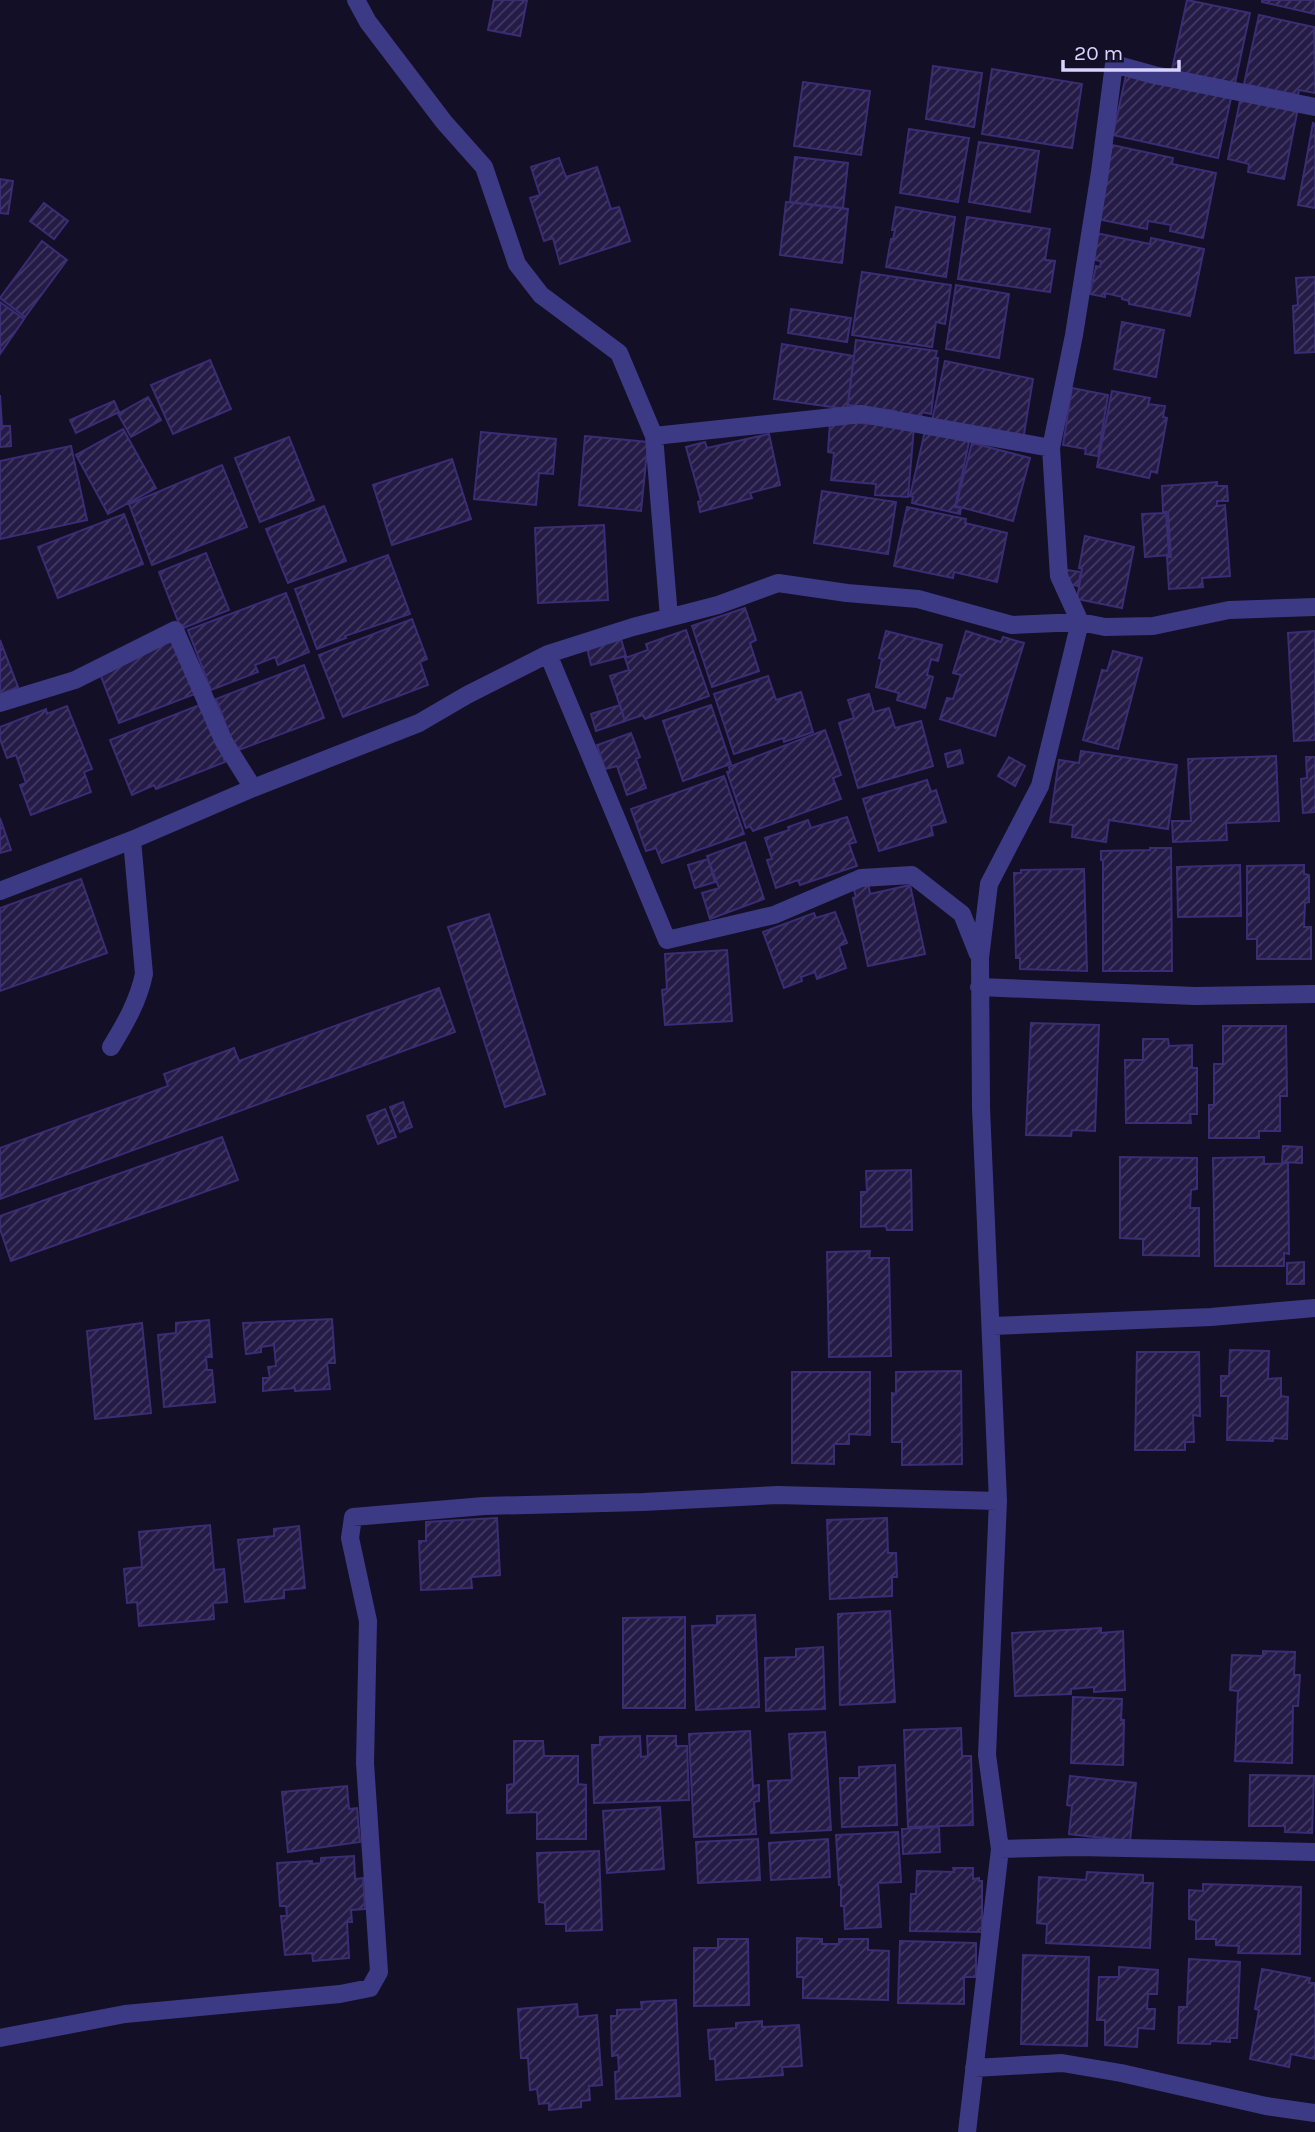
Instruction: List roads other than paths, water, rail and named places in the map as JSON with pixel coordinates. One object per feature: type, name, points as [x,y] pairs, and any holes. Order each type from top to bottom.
[{"type":"street","points":[[356,0],[369,22],[444,122],[484,167],[517,264],[541,295],[619,353],[654,436],[669,617]]},
{"type":"street","points":[[967,2132],[999,1849],[987,1755],[998,1501],[981,1108],[980,958],[989,884],[1040,786],[1080,622],[1059,576],[1051,448],[1076,321],[1114,64],[1154,75],[1315,107]]},
{"type":"street","points":[[654,436],[862,414],[1051,448]]},
{"type":"street","points":[[0,891],[132,841],[253,788],[419,723],[548,654],[718,605],[778,583],[847,593],[918,599],[1012,625],[1080,622],[1105,628],[1153,626],[1229,610],[1315,607]]},
{"type":"street","points":[[0,703],[75,680],[175,630],[223,740],[253,788]]},
{"type":"street","points":[[548,654],[667,940],[774,915],[862,878],[912,875],[962,914],[980,958]]},
{"type":"street","points":[[111,1047],[132,1011],[144,974],[132,841]]},
{"type":"street","points":[[979,987],[1195,996],[1315,994]]},
{"type":"street","points":[[992,1326],[1211,1317],[1315,1308]]},
{"type":"street","points":[[0,2038],[125,2014],[340,1994],[370,1988],[379,1972],[365,1763],[368,1621],[350,1538],[353,1517],[471,1506],[630,1503],[778,1495],[998,1501]]},
{"type":"street","points":[[999,1849],[1077,1847],[1315,1852]]},
{"type":"street","points":[[974,2068],[1062,2063],[1121,2073],[1266,2106],[1315,2113]]}]
